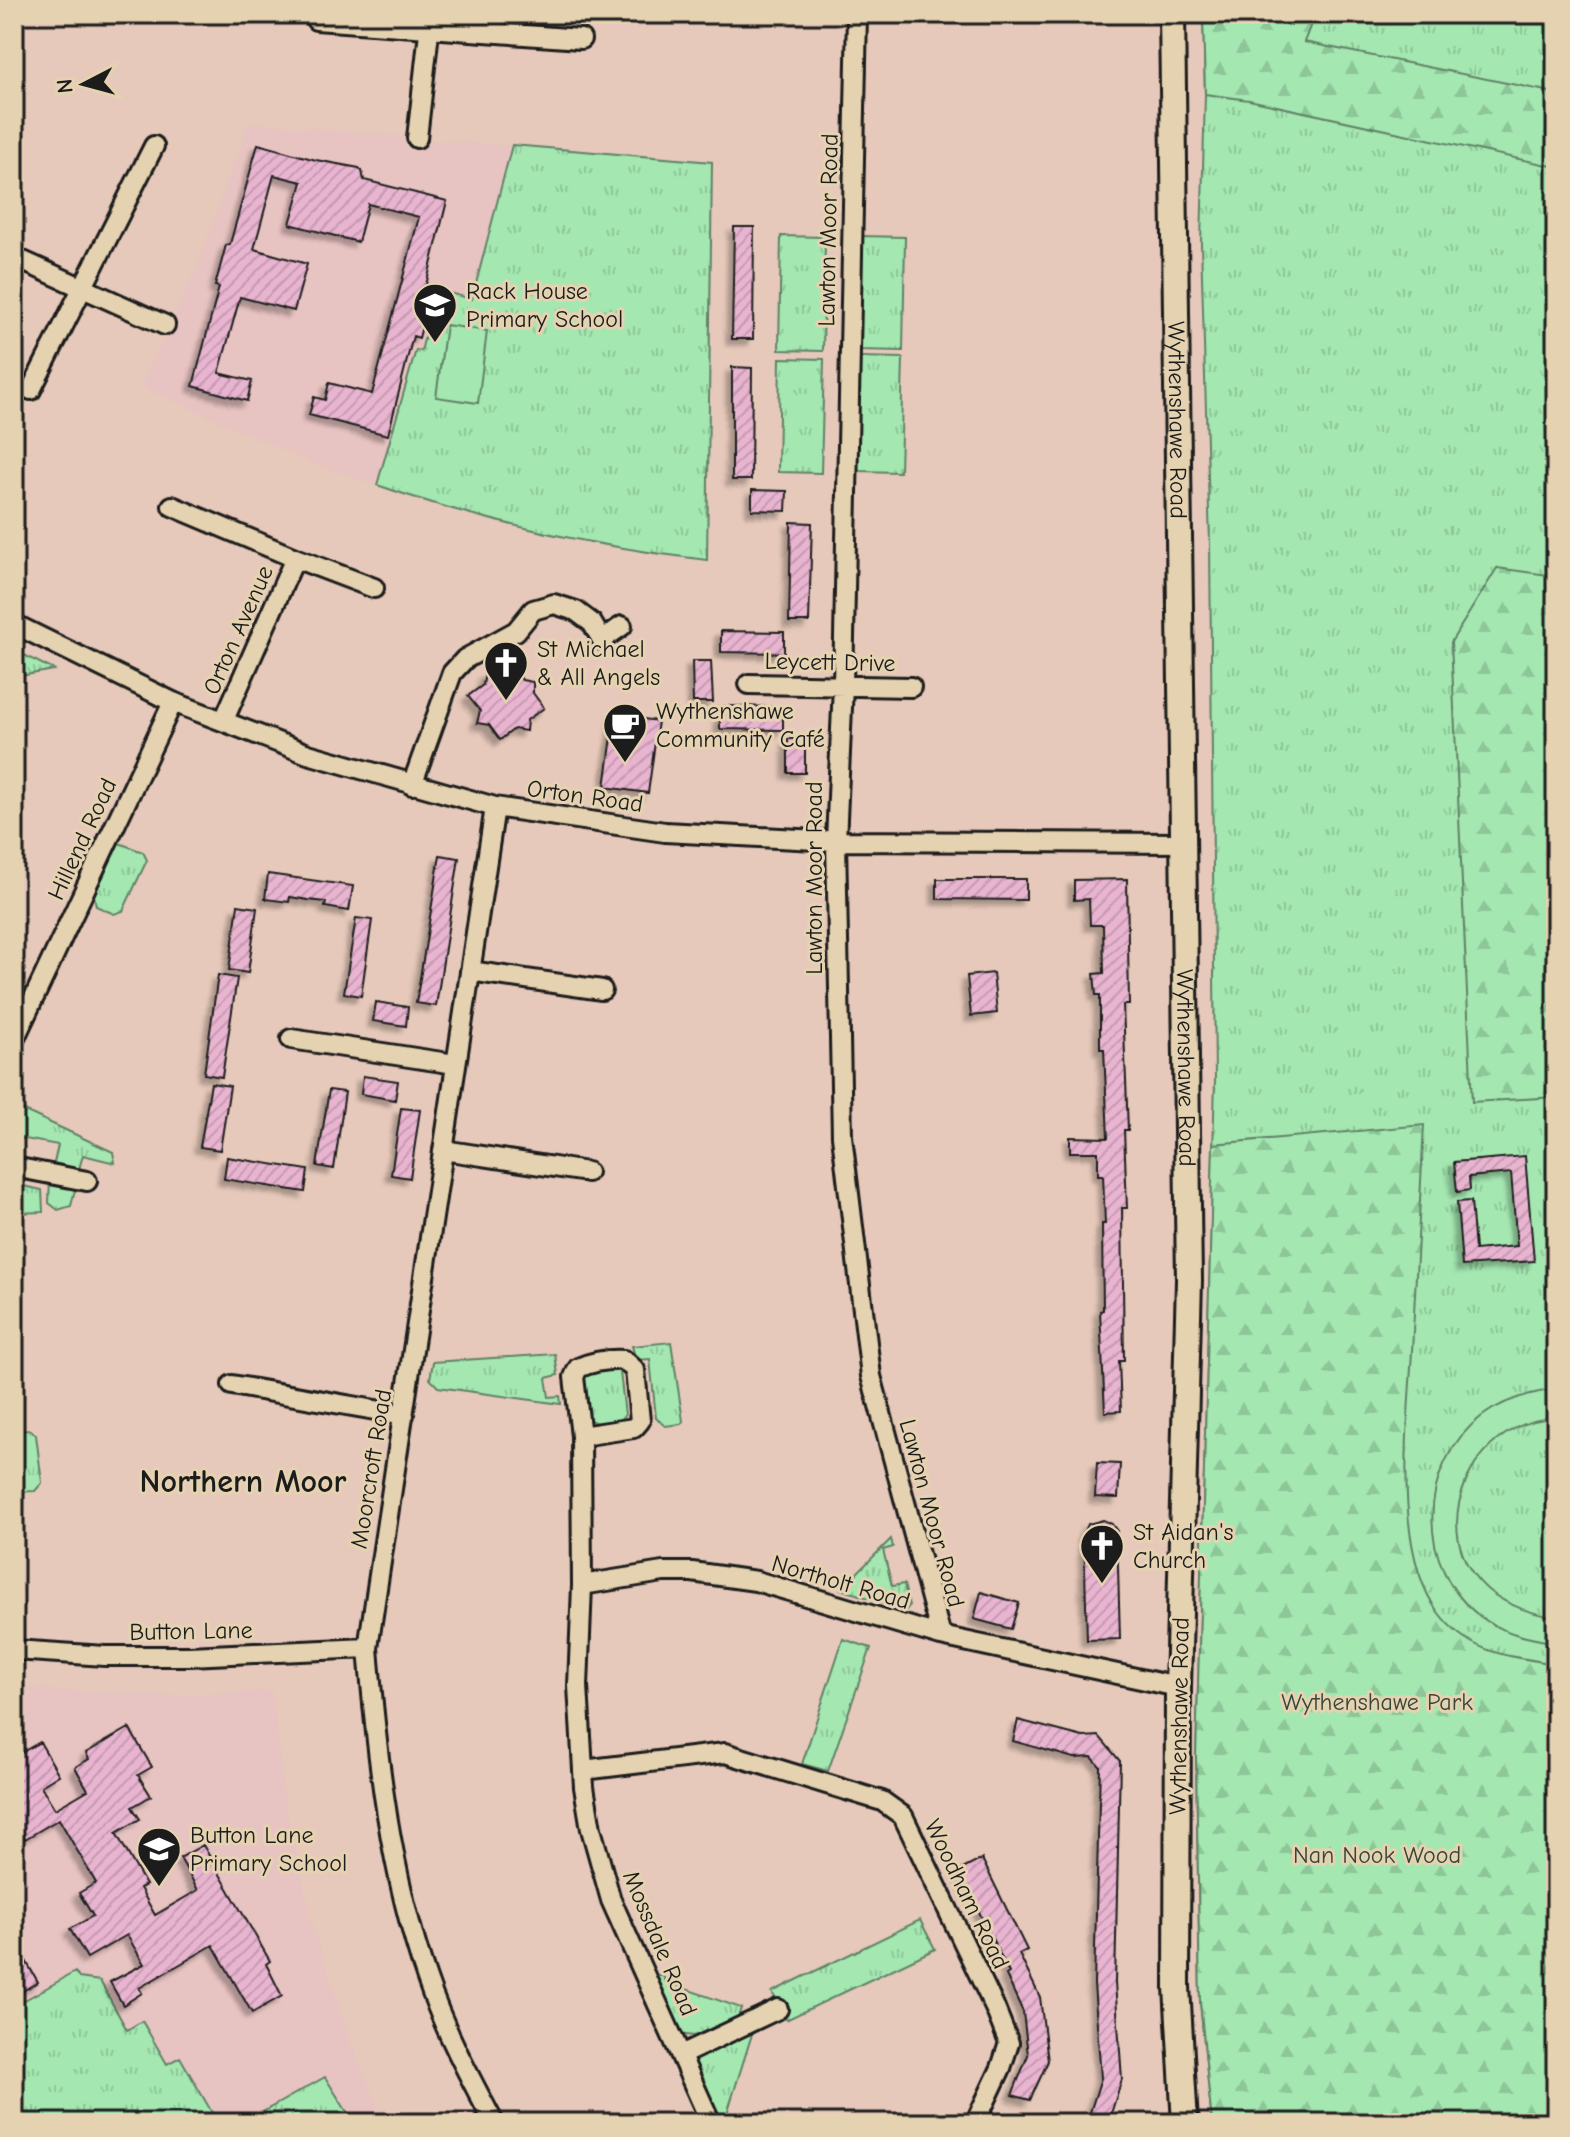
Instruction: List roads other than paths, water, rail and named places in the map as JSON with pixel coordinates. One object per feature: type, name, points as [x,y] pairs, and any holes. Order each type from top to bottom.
[{"type":"main road","name":"Wythenshawe Road","points":[[1172,14],[1189,1280],[1178,1687],[1177,1987],[1185,2123]]},
{"type":"street","name":"Lawton Moor Road","points":[[857,14],[843,685],[836,841],[842,1136],[871,1376],[941,1636]]},
{"type":"street","points":[[316,20],[430,20],[581,39]]},
{"type":"street","points":[[417,138],[430,20]]},
{"type":"street","points":[[31,390],[154,146]]},
{"type":"street","points":[[14,257],[165,325]]},
{"type":"street","name":"Orton Avenue","points":[[172,506],[374,588]]},
{"type":"street","name":"Orton Avenue","points":[[224,720],[295,558]]},
{"type":"street","points":[[412,785],[452,673],[465,659],[516,631],[533,610],[554,604],[576,611],[592,623],[602,640],[622,626]]},
{"type":"street","name":"Orton Road","points":[[14,624],[173,702],[308,754],[495,807],[665,832],[836,841],[1184,843]]},
{"type":"street","name":"Leycett Drive","points":[[749,684],[911,687]]},
{"type":"street","name":"Hillend Road","points":[[14,1040],[173,702]]},
{"type":"street","name":"Moorcroft Road","points":[[494,2123],[438,2008],[403,1896],[377,1754],[368,1648],[495,807]]},
{"type":"street","points":[[470,971],[602,990]]},
{"type":"street","points":[[291,1039],[455,1064]]},
{"type":"street","points":[[443,1150],[587,1172]]},
{"type":"street","points":[[14,1167],[87,1181]]},
{"type":"street","points":[[605,1359],[624,1360],[635,1370],[640,1421],[634,1428],[581,1436],[574,1377],[578,1368],[605,1359]]},
{"type":"street","points":[[232,1385],[404,1415]]},
{"type":"street","name":"Mossdale Road","points":[[581,1436],[582,1585],[578,1686],[583,1770],[591,1829],[611,1900],[711,2123]]},
{"type":"street","name":"Northolt Road","points":[[582,1585],[663,1572],[756,1581],[941,1636],[1178,1687]]},
{"type":"street","name":"Button Lane","points":[[14,1650],[105,1656],[189,1656],[368,1648]]},
{"type":"street","name":"Woodham Road","points":[[583,1770],[725,1753],[882,1801],[903,1816],[1009,2043],[1001,2068],[975,2123]]},
{"type":"street","points":[[681,2055],[778,2009]]},
{"type":"place","name":"Rack House Primary School","points":[[435,344]]},
{"type":"place","name":"St Michael & All Angels","points":[[506,702]]},
{"type":"place","name":"Wythenshawe Community Café","points":[[625,764]]},
{"type":"place","name":"St Aidan's Church","points":[[1102,1585]]},
{"type":"place","name":"Button Lane Primary School","points":[[159,1888]]},
{"type":"district","name":"Northern Moor","points":[[243,1481]]},
{"type":"park label","name":"Wythenshawe Park","points":[[1377,1702]]},
{"type":"park label","name":"Nan Nook Wood","points":[[1377,1855]]}]
